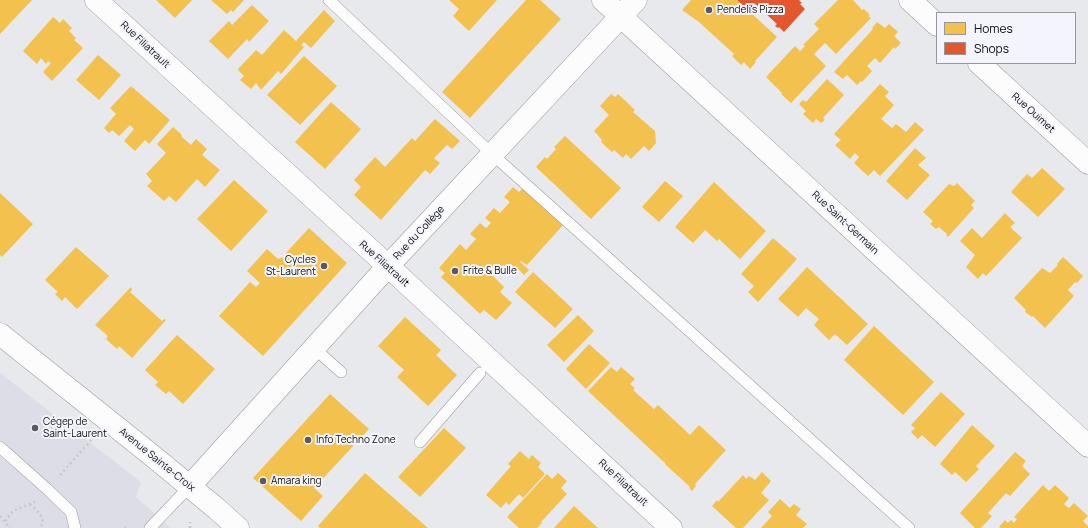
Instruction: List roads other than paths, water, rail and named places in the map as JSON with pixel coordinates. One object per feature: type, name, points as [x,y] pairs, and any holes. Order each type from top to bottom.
[{"type":"street","name":"Rue Filiatrault","points":[[96,0],[388,266],[671,528]]},
{"type":"street","name":"Rue Saint-Germain","points":[[603,0],[1088,446]]},
{"type":"street","name":"Rue du Collège","points":[[189,486],[388,266],[636,0]]},
{"type":"street","name":"Rue Ouimet","points":[[980,64],[1088,163]]},
{"type":"street","name":"Avenue Sainte-Croix","points":[[0,334],[149,453],[238,528]]},
{"type":"lane","points":[[329,0],[492,154],[909,528]]},
{"type":"lane","points":[[314,348],[341,372]]},
{"type":"lane","points":[[420,442],[480,373]]},
{"type":"lane","points":[[0,447],[47,488],[71,512],[75,528]]},
{"type":"lane","points":[[150,528],[189,486]]},
{"type":"place","name":"Pendeli's Pizza","points":[[709,10]]},
{"type":"place","name":"Cycles St-Laurent","points":[[324,266]]},
{"type":"place","name":"Frite & Bulle","points":[[455,271]]},
{"type":"place","name":"Cégep de Saint-Laurent","points":[[35,428]]},
{"type":"place","name":"Info Techno Zone","points":[[308,440]]},
{"type":"place","name":"Amara king","points":[[263,481]]}]
